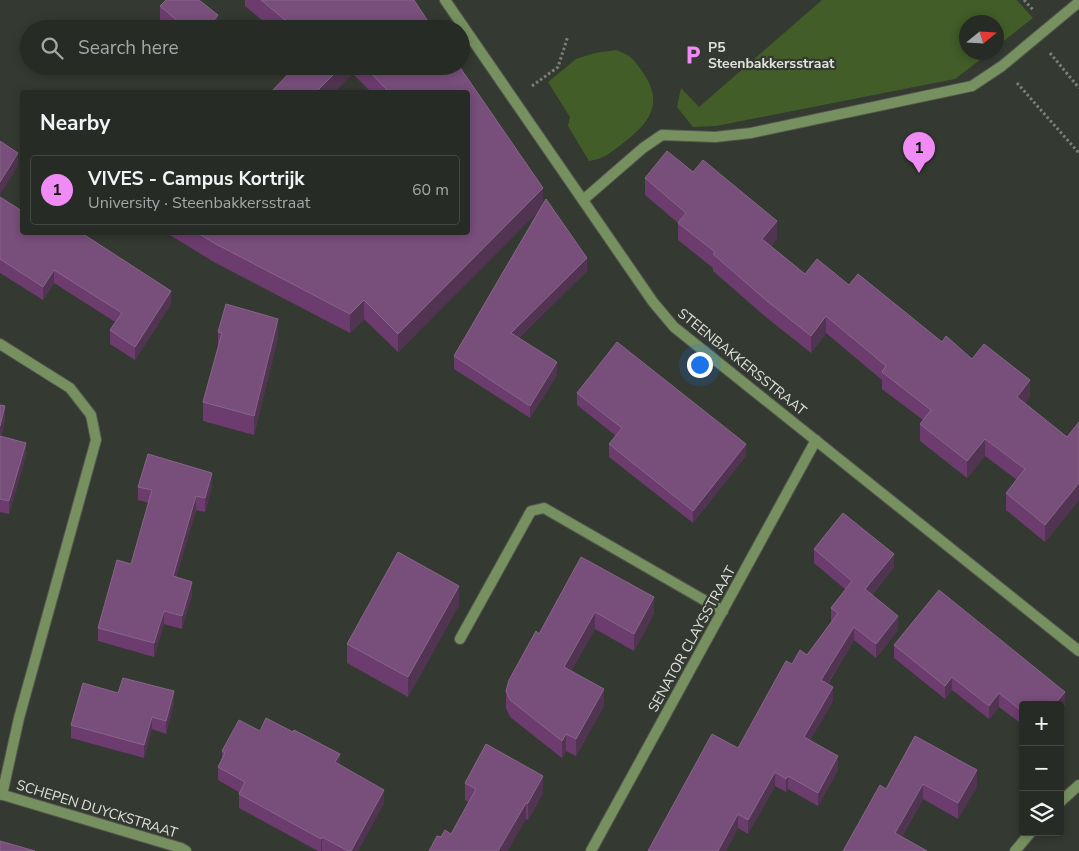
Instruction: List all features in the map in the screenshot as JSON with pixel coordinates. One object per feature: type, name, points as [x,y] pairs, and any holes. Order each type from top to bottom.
[{"type":"street","name":"STEENBAKKERSSTRAAT","points":[[446,0],[460,20]]},
{"type":"street","points":[[583,200],[642,148],[662,135],[715,137],[751,133],[972,86],[1002,66],[1079,2]]},
{"type":"street","name":"STEENBAKKERSSTRAAT","points":[[470,35],[653,302],[674,327],[1079,651]]},
{"type":"street","points":[[0,344],[70,388],[91,415],[96,440],[19,718],[1,795]]},
{"type":"street","name":"SENATOR CLAYSSTRAAT","points":[[591,851],[816,440]]},
{"type":"street","points":[[460,639],[531,511],[544,508],[723,611]]},
{"type":"street","points":[[1064,798],[1079,785]]},
{"type":"street","name":"SCHEPEN DUYCKSTRAAT","points":[[1,795],[186,851]]},
{"type":"street","points":[[1015,851],[1028,836]]},
{"type":"path","points":[[513,99],[558,67],[568,36]]},
{"type":"path","points":[[1037,37],[1079,88]]},
{"type":"path","points":[[1002,66],[1079,152]]},
{"type":"green space","points":[[822,0],[1017,0],[1033,18],[1004,41],[1004,15],[959,15],[959,60],[980,60],[955,79],[716,126],[693,127],[677,107],[681,88],[699,107]]},
{"type":"green space","points":[[616,50],[633,60],[649,82],[653,93],[651,112],[640,128],[622,144],[603,157],[589,161],[568,126],[570,117],[548,82],[576,59],[595,53]]},
{"type":"building","points":[[166,0],[199,0],[218,15],[214,20],[176,20],[160,6]]},
{"type":"building","points":[[261,0],[414,0],[427,20],[285,20]]},
{"type":"building","points":[[287,75],[333,75],[318,90],[273,90]]},
{"type":"building","points":[[373,75],[465,75],[543,188],[398,334],[364,300],[350,314],[201,235],[470,235],[470,90],[387,90]]},
{"type":"building","points":[[0,141],[18,153],[0,182]]},
{"type":"building","points":[[667,151],[693,172],[703,160],[777,221],[762,239],[805,274],[817,259],[849,285],[858,274],[942,342],[946,336],[972,359],[984,344],[1030,380],[1017,397],[1067,437],[1079,422],[1079,483],[1045,525],[1006,493],[1025,469],[985,439],[967,461],[920,424],[931,410],[882,372],[886,366],[826,316],[811,336],[713,254],[715,252],[678,223],[686,213],[645,178]]},
{"type":"building","points":[[0,197],[20,210],[20,235],[85,235],[171,291],[135,347],[110,330],[122,313],[54,270],[43,287],[0,259]]},
{"type":"building","points":[[546,199],[587,258],[511,333],[557,362],[530,406],[454,356]]},
{"type":"building","points":[[226,304],[278,319],[254,416],[203,402],[222,333],[218,332]]},
{"type":"building","points":[[617,342],[746,444],[693,511],[609,444],[622,428],[577,393]]},
{"type":"building","points":[[0,405],[5,406],[0,426]]},
{"type":"building","points":[[0,436],[26,443],[9,501],[0,499]]},
{"type":"building","points":[[148,454],[212,473],[205,498],[196,496],[173,576],[192,582],[182,616],[164,611],[154,643],[98,628],[117,560],[131,564],[152,490],[138,487]]},
{"type":"building","points":[[843,513],[894,554],[865,589],[898,616],[876,644],[854,627],[821,680],[833,687],[804,737],[838,756],[818,793],[788,776],[786,779],[775,772],[748,820],[738,814],[718,851],[648,851],[712,734],[738,748],[786,661],[792,664],[800,650],[807,655],[838,613],[831,608],[852,581],[814,549]]},
{"type":"building","points":[[398,552],[459,586],[408,677],[347,644]]},
{"type":"building","points":[[581,557],[654,597],[634,634],[595,612],[564,667],[604,689],[576,739],[566,734],[562,741],[510,700],[506,691],[509,680],[536,631],[539,634]]},
{"type":"building","points":[[939,590],[1065,692],[1057,701],[1019,701],[1019,709],[999,693],[989,706],[952,677],[945,686],[894,645]]},
{"type":"building","points":[[123,678],[174,691],[166,721],[152,717],[144,745],[71,725],[83,683],[118,693]]},
{"type":"building","points":[[266,718],[340,754],[335,762],[384,790],[351,851],[322,837],[321,839],[239,794],[245,782],[218,767],[225,753],[222,751],[239,720],[260,731]]},
{"type":"building","points":[[915,736],[977,770],[958,803],[923,784],[895,833],[927,851],[843,851],[880,785],[886,789]]},
{"type":"building","points":[[486,744],[543,776],[498,851],[429,851],[437,836],[441,837],[445,830],[451,834],[476,789],[465,783]]},
{"type":"building","points":[[0,841],[35,851],[0,851]]},
{"type":"place","name":"P5 Steenbakkersstraat","points":[[693,55]]},
{"type":"place","name":"VIVES - Campus Kortrijk","points":[[919,173]]}]
